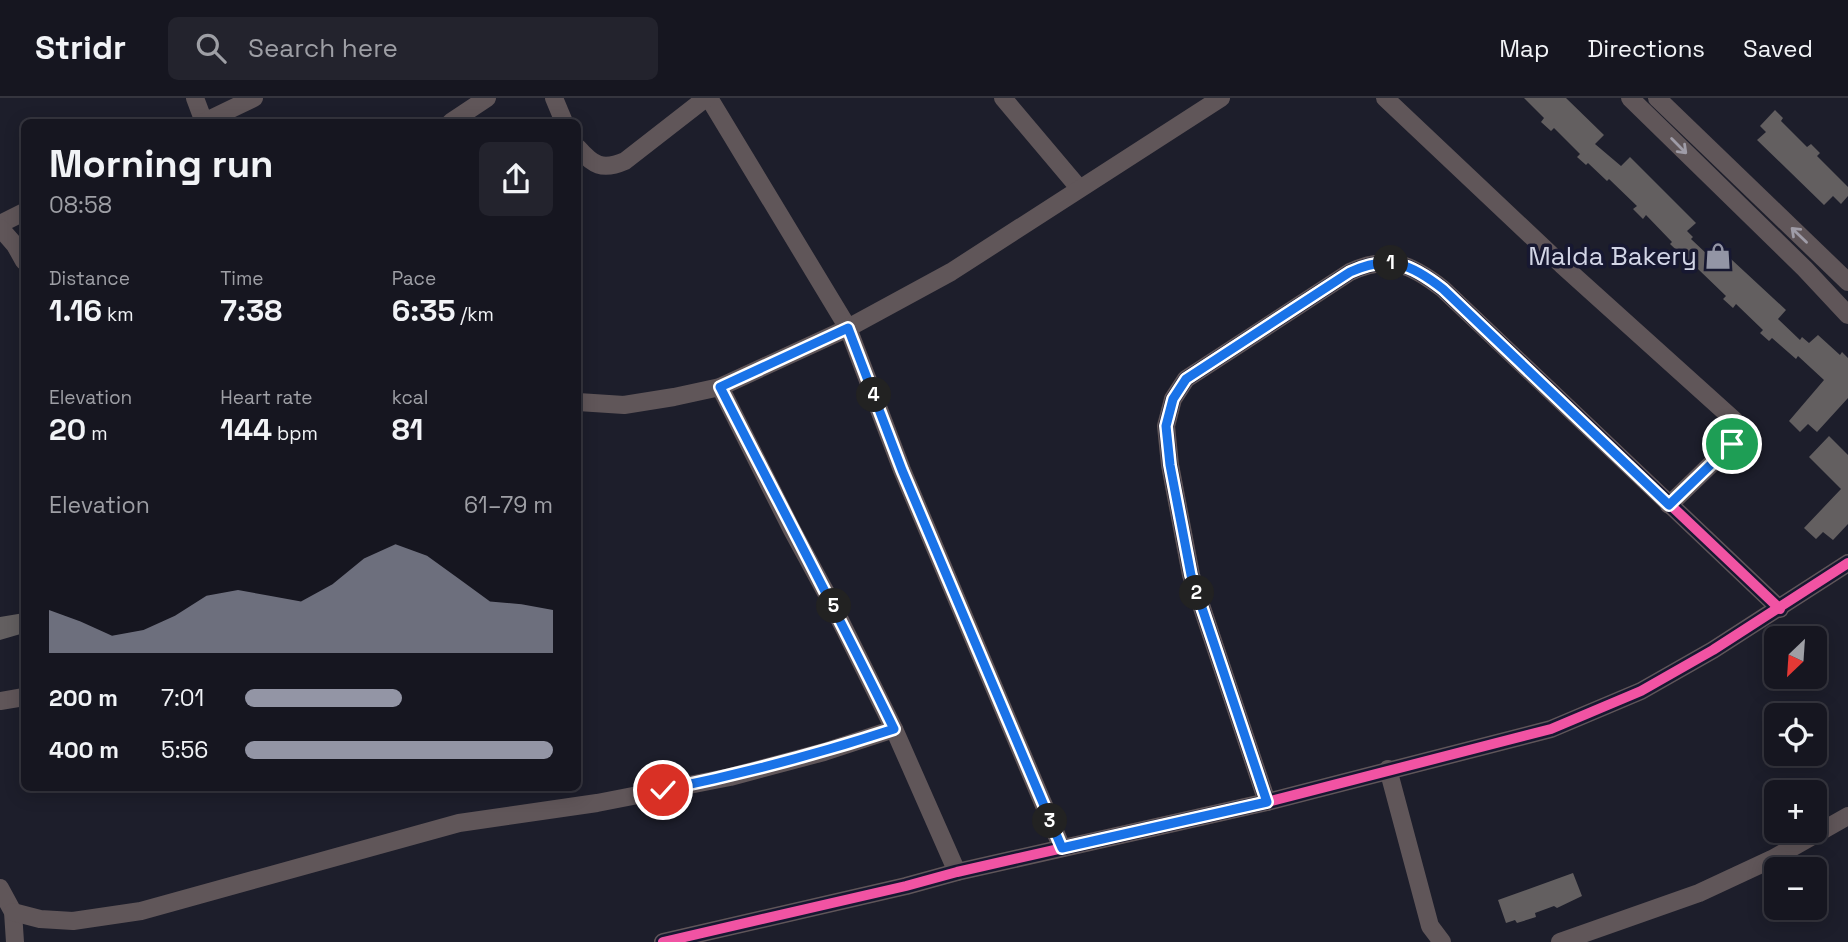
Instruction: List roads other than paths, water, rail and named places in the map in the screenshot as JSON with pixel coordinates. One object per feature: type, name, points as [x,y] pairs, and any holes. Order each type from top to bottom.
[{"type":"street","points":[[195,98],[203,119]]},
{"type":"street","points":[[210,119],[254,98]]},
{"type":"street","points":[[456,119],[487,98]]},
{"type":"street","points":[[554,98],[563,119]]},
{"type":"street","points":[[581,151],[598,165],[612,167],[625,161],[707,98],[848,328],[902,470],[1062,848]]},
{"type":"street","points":[[1003,98],[1079,188]]},
{"type":"street","points":[[581,402],[624,405],[720,387],[848,328],[951,272],[1221,98]]},
{"type":"street","points":[[1385,98],[1562,265],[1734,420],[1739,428],[1732,444],[1669,505]]},
{"type":"street","points":[[1630,98],[1805,269],[1848,315]]},
{"type":"street","points":[[1657,98],[1848,282]]},
{"type":"street","points":[[21,214],[0,226],[21,256]]},
{"type":"street","points":[[1267,802],[1191,575],[1170,465],[1166,426],[1173,399],[1186,379],[1350,272],[1369,263],[1393,263],[1420,271],[1443,289],[1780,609]]},
{"type":"street","points":[[720,387],[894,729],[957,872]]},
{"type":"street","points":[[663,942],[1267,802],[1550,729],[1641,691],[1780,609],[1848,563]]},
{"type":"street","points":[[0,701],[21,698]]},
{"type":"street","points":[[13,912],[40,919],[72,921],[117,915],[459,823],[597,803],[730,776],[824,752],[894,729]]},
{"type":"street","points":[[1388,769],[1429,934],[1442,942]]},
{"type":"street","points":[[1560,942],[1699,893],[1772,859],[1848,816]]},
{"type":"street","points":[[0,888],[13,912],[15,942]]},
{"type":"place","name":"Malda Bakery","points":[[1718,256]]}]
